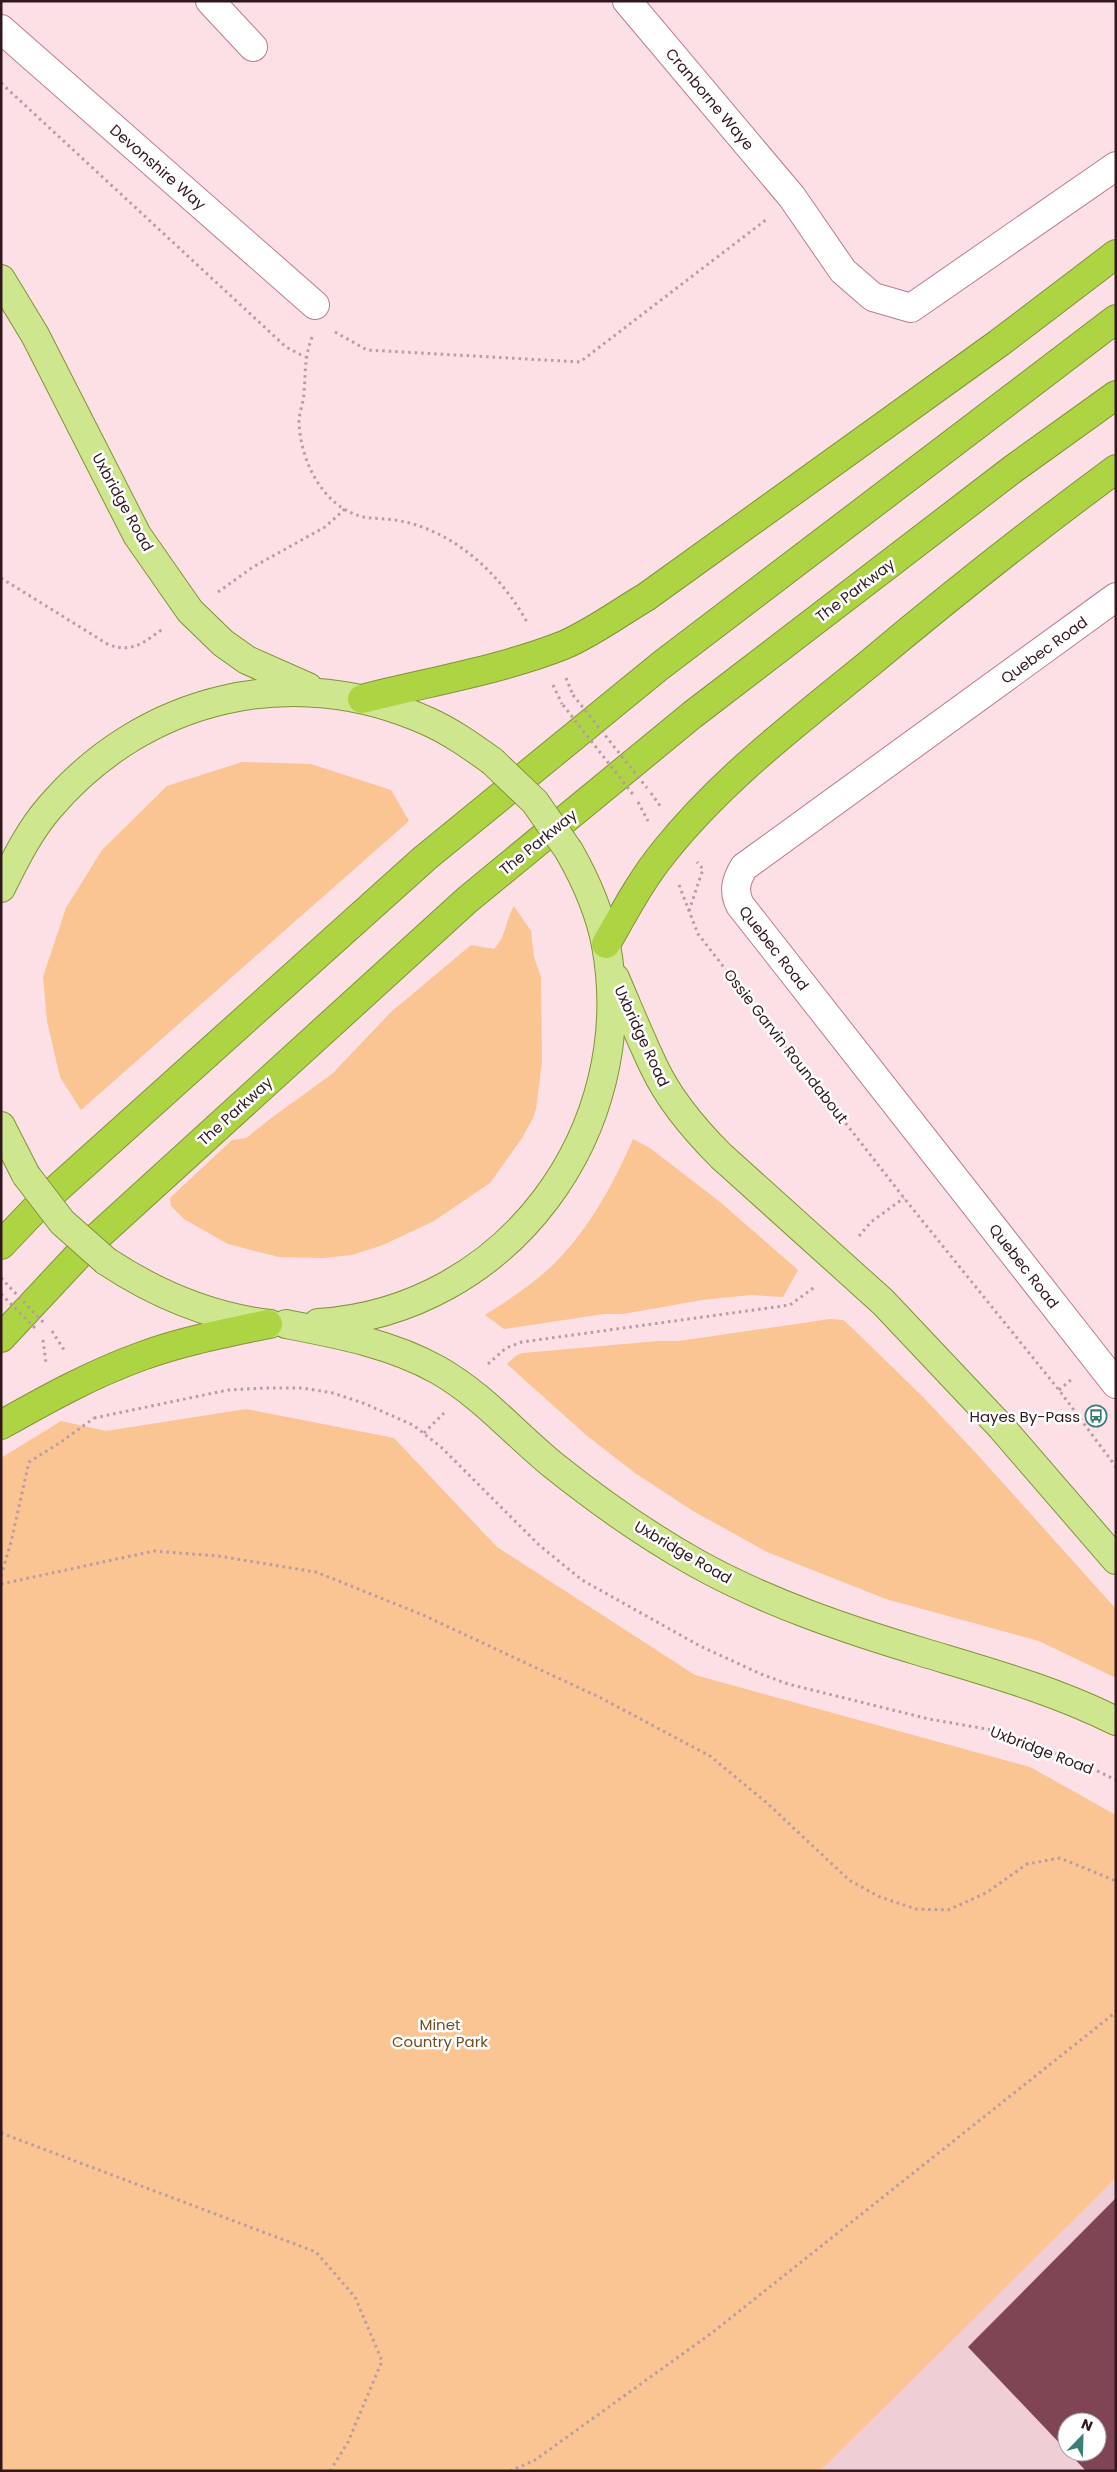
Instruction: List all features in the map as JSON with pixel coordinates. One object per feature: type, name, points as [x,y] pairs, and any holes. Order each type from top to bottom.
[{"type":"highway","points":[[362,699],[515,662],[566,644],[592,630],[654,592],[999,342],[1116,254]]},
{"type":"highway","points":[[1,1245],[40,1204],[425,858],[660,666],[1116,319]]},
{"type":"highway","name":"The Parkway","points":[[1,1338],[86,1248],[467,900],[692,715],[1013,469],[1116,395]]},
{"type":"highway","points":[[607,954],[641,883],[663,852],[731,781],[912,628],[1051,517],[1116,469]]},
{"type":"highway","points":[[1,1425],[77,1382],[142,1356],[177,1344],[277,1324]]},
{"type":"main road","name":"Uxbridge Road","points":[[1,279],[35,335],[137,535],[190,611],[223,643],[247,660],[276,675],[321,692]]},
{"type":"main road","points":[[1,888],[21,847],[48,808],[81,774],[110,750],[141,731],[175,714],[210,703],[246,695],[283,692],[321,692],[362,699],[428,721],[461,739],[492,761],[535,802],[569,851],[590,895],[607,954],[611,1004],[609,1045],[602,1086],[589,1125],[571,1162],[549,1196],[528,1222],[477,1266],[418,1299],[354,1318],[320,1323],[277,1324],[210,1312],[174,1300],[138,1283],[106,1262],[62,1222],[26,1175],[1,1126]]},
{"type":"main road","name":"Uxbridge Road","points":[[607,954],[654,1068],[677,1106],[700,1134],[721,1156],[883,1302],[1002,1428],[1116,1560]]},
{"type":"main road","name":"Uxbridge Road","points":[[277,1324],[372,1343],[438,1370],[466,1389],[553,1464],[622,1518],[696,1564],[774,1601],[848,1629],[1010,1678],[1116,1721]]},
{"type":"street","points":[[210,1],[253,47]]},
{"type":"street","name":"Cranborne Waye","points":[[627,1],[792,197],[843,271],[873,297],[911,308],[1116,166]]},
{"type":"street","name":"Devonshire Way","points":[[1,29],[315,305]]},
{"type":"street","name":"Quebec Road","points":[[1115,600],[744,867],[736,883],[736,896],[740,905],[1116,1384]]},
{"type":"path","points":[[1,83],[286,347],[305,357],[304,394],[299,421],[307,465],[331,499],[345,509],[370,520],[395,520],[422,528],[458,546],[486,566],[501,582],[530,629]]},
{"type":"path","points":[[333,331],[367,350],[580,362],[758,226],[792,197]]},
{"type":"path","points":[[228,585],[253,567],[324,526],[345,509]]},
{"type":"path","points":[[1,578],[109,645],[121,649],[137,647],[156,634]]},
{"type":"path","points":[[550,677],[563,705],[635,797],[650,825]]},
{"type":"path","points":[[573,695],[664,811]]},
{"type":"path","points":[[689,912],[703,869],[697,861]]},
{"type":"path","name":"Ossie Garvin Roundabout","points":[[680,887],[698,934],[904,1198]]},
{"type":"path","points":[[862,1232],[871,1222],[904,1198],[1059,1390],[1116,1467]]},
{"type":"path","points":[[1,1278],[44,1323]]},
{"type":"path","points":[[495,1357],[506,1348],[522,1342],[790,1305],[804,1297],[819,1283]]},
{"type":"path","points":[[1,1294],[37,1330],[45,1344],[43,1353],[48,1369]]},
{"type":"path","points":[[60,1341],[69,1357]]},
{"type":"path","points":[[1,1576],[10,1550],[29,1462],[94,1418],[228,1390],[302,1388],[333,1393],[363,1403],[413,1425],[424,1433],[440,1416]]},
{"type":"path","name":"Uxbridge Road","points":[[424,1433],[460,1464],[517,1524],[560,1563],[606,1595],[700,1646],[761,1674],[788,1684],[929,1719],[992,1730],[1079,1762],[1116,1780]]},
{"type":"path","points":[[1,1584],[154,1551],[218,1556],[316,1572],[423,1615],[601,1698],[710,1756],[849,1880],[880,1897],[916,1909],[948,1910],[986,1893],[1026,1864],[1060,1858],[1116,1882]]},
{"type":"path","points":[[510,2471],[535,2460],[712,2332],[1116,2012]]},
{"type":"path","points":[[1,2133],[316,2252],[356,2297],[382,2362],[348,2442],[330,2471]]},
{"type":"shaded area","points":[[1116,2178],[1116,2471],[820,2471],[829,2460]]},
{"type":"green space","points":[[242,762],[311,764],[391,790],[409,821],[81,1110],[60,1077],[47,1021],[43,977],[66,908],[102,850],[167,786]]},
{"type":"green space","points":[[514,906],[531,931],[534,957],[541,977],[542,1062],[536,1109],[533,1118],[522,1138],[490,1183],[434,1221],[383,1245],[352,1255],[323,1258],[279,1257],[228,1244],[184,1219],[171,1206],[170,1198],[232,1140],[246,1138],[332,1074],[391,1012],[471,945],[494,949],[504,933]]},
{"type":"green space","points":[[633,1139],[650,1148],[720,1202],[798,1270],[783,1297],[750,1295],[702,1300],[623,1314],[604,1314],[504,1329],[485,1315],[540,1276],[556,1262],[580,1234],[618,1172]]},
{"type":"green space","points":[[830,1319],[843,1320],[921,1395],[976,1453],[1116,1609],[1116,1678],[1039,1641],[886,1599],[767,1552],[693,1511],[635,1473],[586,1435],[507,1364],[517,1355],[523,1353],[658,1341],[679,1341]]},
{"type":"green space","name":"Minet Country Park","points":[[246,1409],[394,1438],[497,1547],[695,1675],[1030,1767],[1116,1815],[1116,2178],[820,2471],[1,2471],[1,1458],[61,1421],[106,1431]]},
{"type":"building","points":[[1116,2198],[1116,2471],[1086,2471],[1077,2462],[1107,2462],[1107,2412],[1057,2412],[1057,2440],[968,2347]]},
{"type":"place","name":"Hayes By-Pass","points":[[1096,1416]]}]
